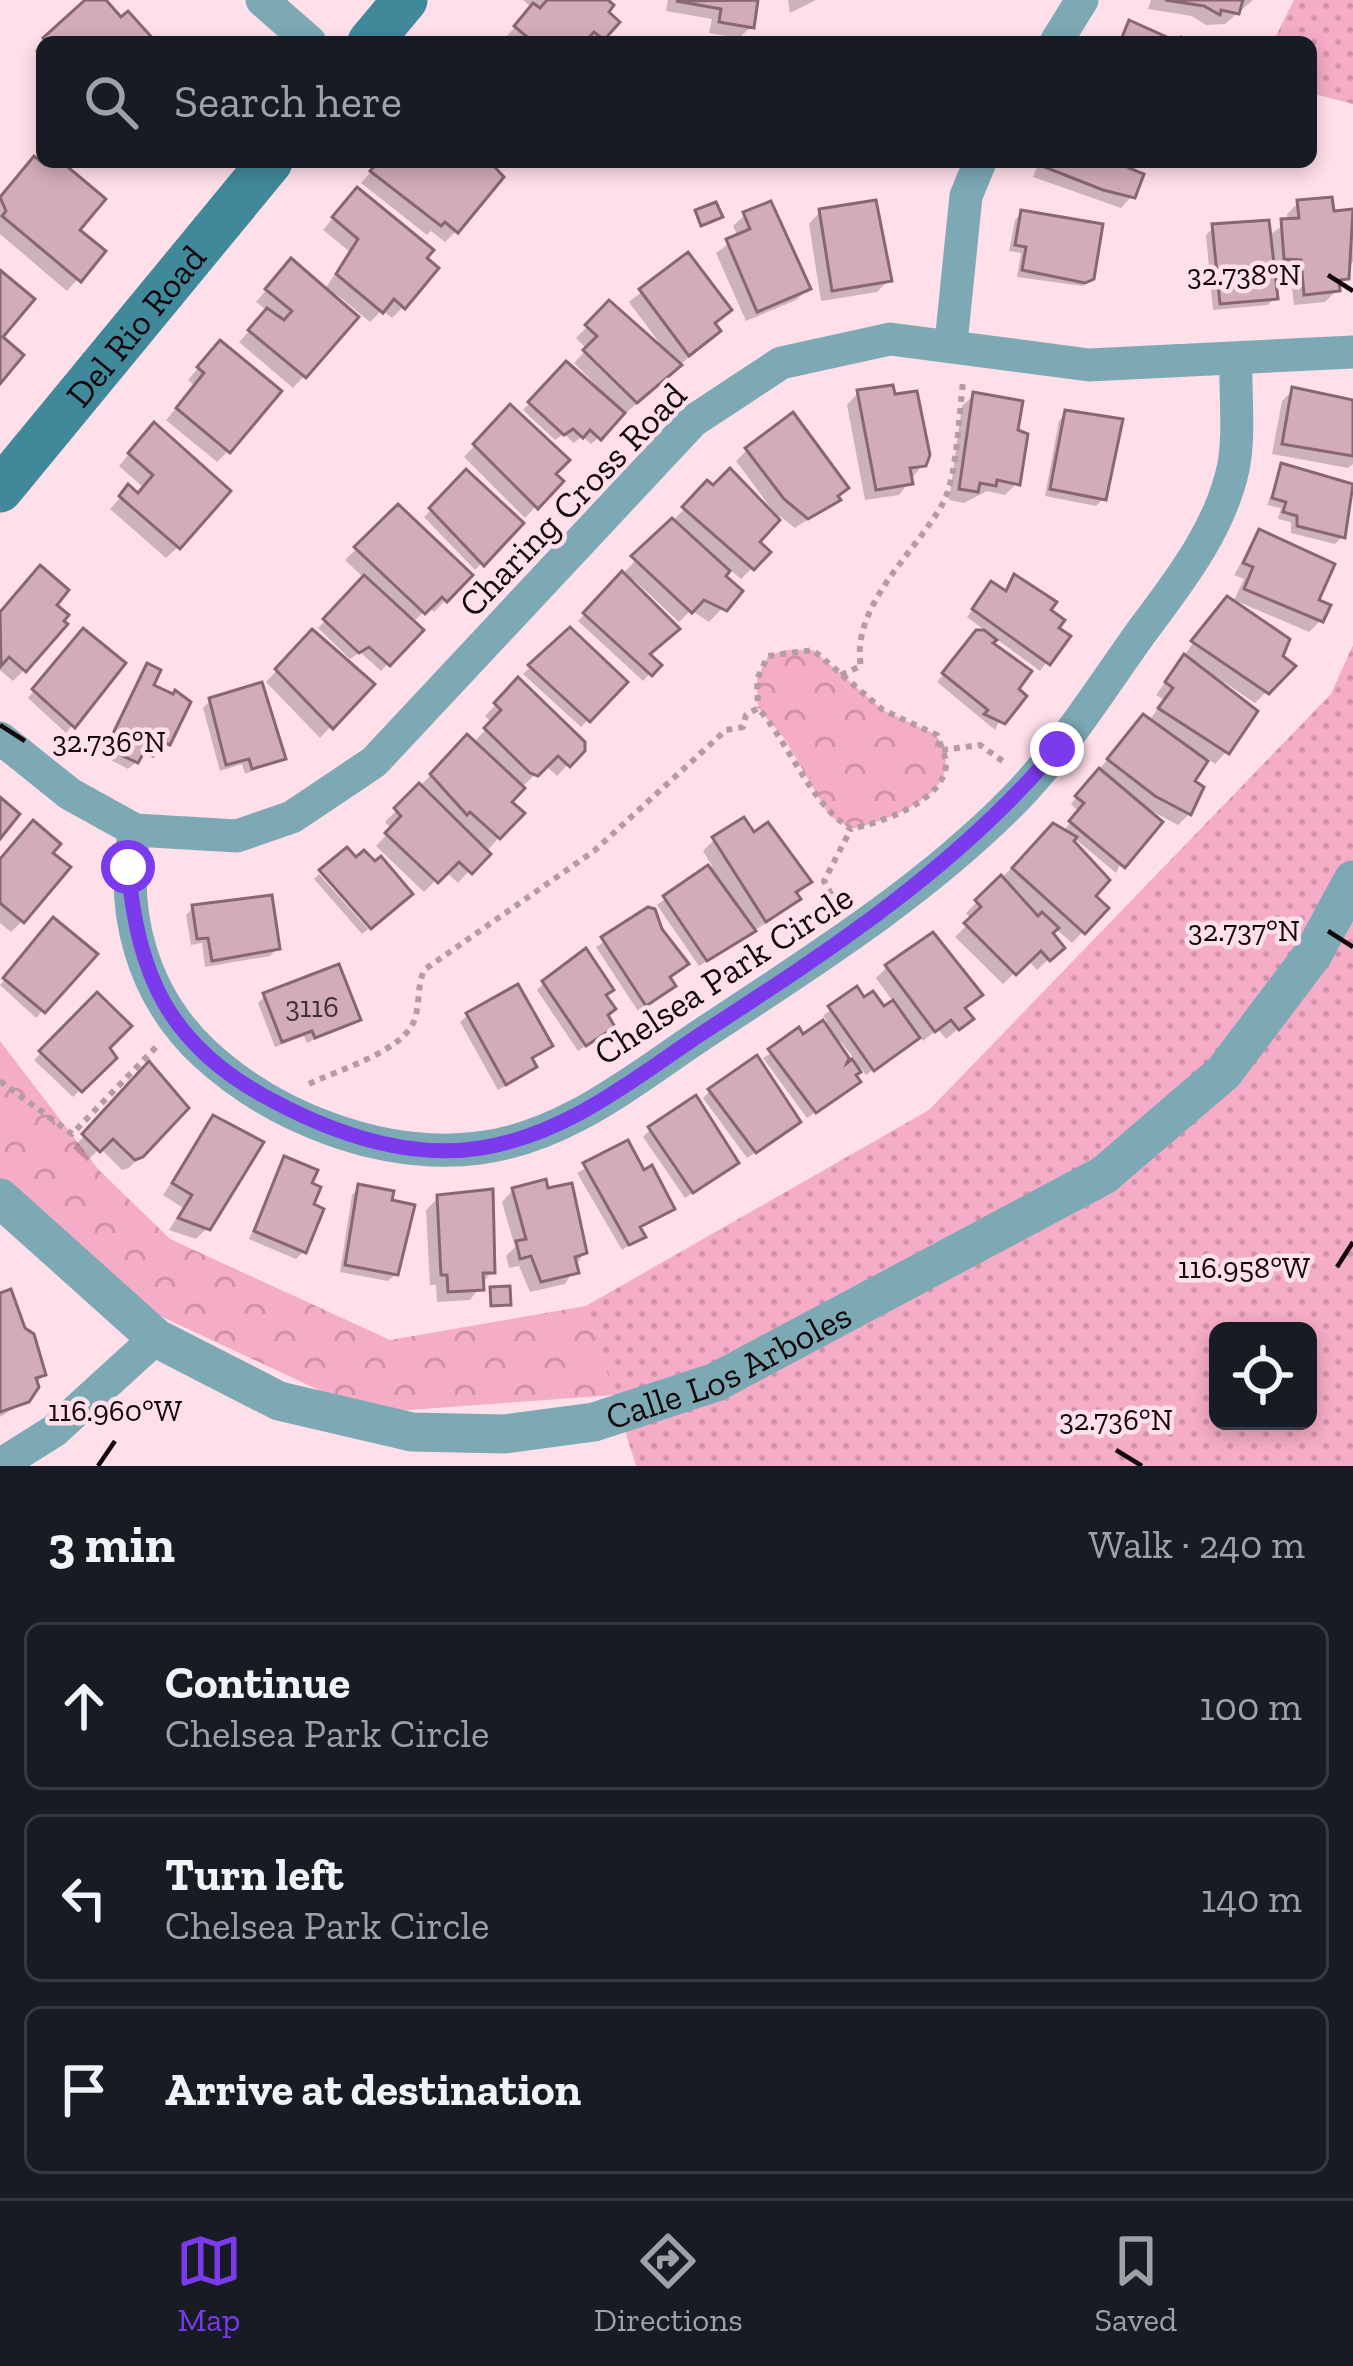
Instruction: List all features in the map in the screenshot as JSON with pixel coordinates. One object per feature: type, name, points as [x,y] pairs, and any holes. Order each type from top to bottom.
[{"type":"main road","points":[[375,36],[405,0]]},
{"type":"main road","name":"Del Rio Road","points":[[0,490],[265,168]]},
{"type":"street","points":[[262,0],[303,36]]},
{"type":"street","points":[[1060,36],[1082,0]]},
{"type":"street","points":[[960,345],[966,196],[978,168]]},
{"type":"street","name":"Charing Cross Road","points":[[0,738],[70,794],[135,830],[237,836],[292,817],[374,762],[692,421],[781,363],[890,339],[1089,365],[1353,352]]},
{"type":"street","name":"Chelsea Park Circle","points":[[135,830],[128,867],[134,929],[148,974],[176,1027],[229,1076],[316,1125],[395,1147],[478,1148],[566,1125],[885,914],[1030,780],[1200,552],[1233,469],[1236,360]]},
{"type":"street","name":"Calle Los Arboles","points":[[0,1198],[156,1338],[279,1401],[412,1432],[549,1430],[594,1422],[716,1382],[1104,1175],[1224,1072],[1313,954],[1353,880]]},
{"type":"street","points":[[0,1465],[54,1432],[156,1338]]},
{"type":"path","points":[[841,675],[861,666],[857,645],[866,622],[916,537],[945,501],[960,345]]},
{"type":"path","points":[[813,650],[841,675],[884,710],[937,735],[946,763],[940,783],[882,823],[851,829],[829,815],[785,740],[758,707],[757,679],[768,656],[813,650]]},
{"type":"path","points":[[287,1108],[302,1087],[399,1040],[415,1020],[416,990],[424,970],[594,851],[726,730],[743,727],[746,715],[758,707]]},
{"type":"path","points":[[942,750],[980,745],[1030,780]]},
{"type":"path","points":[[851,829],[824,881],[856,932]]},
{"type":"path","points":[[0,1081],[72,1134],[176,1027]]},
{"type":"green space","points":[[1294,0],[1353,0],[1353,104],[1317,95],[1317,36],[1276,36]]},
{"type":"green space","points":[[1353,645],[1353,1466],[636,1466],[586,1306],[929,1110],[1331,694]]},
{"type":"green space","points":[[813,650],[883,710],[937,735],[946,764],[935,789],[894,816],[851,829],[829,815],[785,739],[758,708],[757,679],[768,656]]},
{"type":"green space","points":[[0,1041],[98,1169],[170,1239],[390,1340],[586,1306],[614,1395],[368,1413],[158,1315],[0,1181]]},
{"type":"building","points":[[85,0],[106,0],[121,17],[128,11],[151,36],[45,36]]},
{"type":"building","points":[[547,0],[608,0],[614,5],[609,12],[620,22],[608,36],[594,32],[590,36],[526,36],[514,26],[533,3],[540,8]]},
{"type":"building","points":[[758,0],[754,28],[719,22],[721,9],[676,1]]},
{"type":"building","points":[[1165,0],[1243,0],[1239,14],[1221,10],[1220,15],[1204,6]]},
{"type":"building","points":[[1129,20],[1165,36],[1122,36]]},
{"type":"building","points":[[34,156],[36,168],[69,168],[106,199],[80,230],[106,251],[81,282],[2,216],[6,211],[0,197]]},
{"type":"building","points":[[496,168],[504,177],[458,233],[445,222],[441,226],[370,171]]},
{"type":"building","points":[[1047,168],[1129,168],[1144,174],[1135,198]]},
{"type":"building","points":[[357,187],[434,250],[427,258],[439,268],[405,309],[394,299],[383,313],[336,274],[358,239],[332,217]]},
{"type":"building","points":[[1332,197],[1334,211],[1353,209],[1349,279],[1339,280],[1340,291],[1304,295],[1301,260],[1284,259],[1281,219],[1299,218],[1297,200]]},
{"type":"building","points":[[876,200],[892,281],[832,291],[819,209]]},
{"type":"building","points":[[771,201],[811,289],[757,312],[726,239],[750,229],[743,212]]},
{"type":"building","points":[[716,202],[723,217],[701,226],[695,210]]},
{"type":"building","points":[[1021,210],[1103,224],[1094,279],[1085,283],[1022,270],[1026,247],[1015,245]]},
{"type":"building","points":[[1269,220],[1278,299],[1220,304],[1212,224]]},
{"type":"building","points":[[688,252],[732,310],[715,323],[721,331],[689,356],[639,289]]},
{"type":"building","points":[[291,258],[359,317],[306,378],[248,330],[267,308],[284,320],[292,311],[265,289]]},
{"type":"building","points":[[0,270],[35,299],[3,337],[24,355],[0,384]]},
{"type":"building","points":[[609,300],[682,365],[637,403],[583,350],[597,336],[585,325]]},
{"type":"building","points":[[220,340],[282,391],[230,453],[176,408],[204,373],[197,367]]},
{"type":"building","points":[[566,361],[625,413],[601,440],[590,430],[583,438],[573,429],[564,435],[528,402]]},
{"type":"building","points":[[893,385],[895,394],[917,391],[930,455],[926,466],[910,468],[913,484],[876,490],[857,390]]},
{"type":"building","points":[[1292,387],[1353,400],[1353,456],[1282,444]]},
{"type":"building","points":[[973,392],[1023,401],[1018,430],[1028,434],[1020,485],[997,480],[996,486],[980,483],[978,492],[959,489]]},
{"type":"building","points":[[510,404],[570,460],[556,474],[564,481],[538,509],[473,444]]},
{"type":"building","points":[[1065,410],[1123,419],[1106,500],[1050,489]]},
{"type":"building","points":[[793,412],[849,488],[838,496],[841,500],[808,519],[784,499],[745,448]]},
{"type":"building","points":[[154,422],[231,491],[180,549],[119,496],[128,484],[138,493],[153,475],[128,453]]},
{"type":"building","points":[[1281,463],[1353,484],[1345,538],[1297,526],[1297,516],[1283,512],[1286,502],[1272,498]]},
{"type":"building","points":[[730,468],[780,520],[760,542],[771,552],[754,570],[682,507],[707,480],[713,485]]},
{"type":"building","points":[[466,469],[524,523],[484,566],[429,508]]},
{"type":"building","points":[[398,504],[473,575],[447,602],[442,597],[425,614],[354,547]]},
{"type":"building","points":[[672,518],[730,571],[726,576],[743,591],[727,611],[704,600],[692,613],[631,556]]},
{"type":"building","points":[[1259,529],[1335,564],[1319,600],[1331,605],[1323,622],[1244,589],[1253,567],[1243,563]]},
{"type":"building","points":[[40,565],[69,590],[57,605],[69,615],[64,621],[68,624],[26,672],[9,657],[1,666],[0,612]]},
{"type":"building","points":[[622,571],[680,629],[650,654],[662,665],[652,676],[583,613]]},
{"type":"building","points":[[1014,574],[1057,602],[1051,610],[1065,620],[1059,628],[1071,636],[1050,665],[972,609],[991,581],[1006,591]]},
{"type":"building","points":[[364,575],[424,630],[390,666],[369,647],[359,653],[323,619]]},
{"type":"building","points":[[1227,596],[1290,639],[1283,656],[1296,666],[1269,694],[1191,641]]},
{"type":"building","points":[[570,627],[628,682],[590,722],[528,665]]},
{"type":"building","points":[[83,628],[126,663],[75,728],[32,689]]},
{"type":"building","points":[[312,629],[375,684],[333,729],[275,669]]},
{"type":"building","points":[[976,630],[984,630],[997,640],[993,643],[1032,671],[1019,689],[1027,696],[1005,724],[984,714],[988,710],[942,673]]},
{"type":"building","points":[[1184,654],[1258,711],[1229,754],[1158,708],[1173,688],[1165,682]]},
{"type":"building","points":[[147,663],[161,670],[154,685],[173,694],[175,690],[191,702],[170,745],[160,741],[153,756],[144,752],[138,763],[106,748]]},
{"type":"building","points":[[518,677],[585,742],[585,751],[570,767],[558,756],[538,776],[530,773],[484,728],[501,710],[494,703]]},
{"type":"building","points":[[262,682],[286,759],[252,769],[249,759],[226,765],[209,698]]},
{"type":"building","points":[[1143,714],[1208,761],[1195,781],[1204,787],[1191,815],[1155,796],[1107,759]]},
{"type":"building","points":[[467,734],[525,788],[512,802],[525,813],[500,839],[470,812],[467,815],[430,774]]},
{"type":"building","points":[[1099,768],[1163,822],[1125,868],[1069,821],[1084,803],[1075,796]]},
{"type":"building","points":[[419,783],[491,854],[472,874],[459,862],[438,883],[385,833],[401,816],[394,808]]},
{"type":"building","points":[[0,797],[20,814],[0,839]]},
{"type":"building","points":[[744,817],[754,832],[768,822],[812,882],[796,892],[801,899],[766,922],[712,837]]},
{"type":"building","points":[[33,820],[61,844],[53,853],[71,867],[24,923],[0,903],[0,859]]},
{"type":"building","points":[[1053,823],[1077,837],[1074,841],[1110,880],[1096,896],[1109,908],[1085,934],[1012,868]]},
{"type":"building","points":[[347,847],[356,857],[364,850],[375,861],[381,856],[413,894],[371,929],[319,870]]},
{"type":"building","points":[[708,865],[756,931],[707,961],[663,896]]},
{"type":"building","points":[[1001,875],[1038,916],[1042,912],[1059,928],[1053,933],[1065,948],[1050,961],[1041,951],[1016,975],[964,923],[981,907],[975,900]]},
{"type":"building","points":[[272,895],[280,949],[212,961],[208,938],[197,939],[192,905]]},
{"type":"building","points":[[648,907],[655,909],[662,929],[689,964],[670,977],[676,986],[646,1006],[601,937]]},
{"type":"building","points":[[53,917],[98,954],[45,1013],[3,978]]},
{"type":"building","points":[[933,932],[983,995],[965,1008],[974,1019],[959,1030],[951,1020],[935,1032],[885,965]]},
{"type":"building","points":[[586,948],[614,990],[606,995],[616,1009],[608,1015],[615,1027],[586,1046],[542,981]]},
{"type":"building","points":[[339,964],[361,1020],[315,1038],[312,1031],[282,1042],[263,993]]},
{"type":"building","points":[[518,984],[553,1046],[532,1058],[537,1067],[506,1085],[466,1013]]},
{"type":"building","points":[[857,986],[864,997],[873,991],[884,1006],[893,1000],[920,1038],[874,1071],[828,1006]]},
{"type":"building","points":[[97,992],[132,1026],[110,1048],[117,1058],[82,1092],[39,1051]]},
{"type":"building","points":[[823,1020],[849,1058],[847,1063],[852,1059],[861,1072],[856,1075],[861,1082],[816,1113],[768,1049],[799,1027],[803,1034]]},
{"type":"building","points":[[757,1055],[801,1122],[756,1153],[708,1089]]},
{"type":"building","points":[[149,1061],[189,1108],[143,1157],[135,1160],[113,1139],[100,1152],[82,1134]]},
{"type":"building","points":[[696,1095],[739,1163],[693,1193],[648,1127]]},
{"type":"building","points":[[213,1115],[264,1142],[210,1230],[178,1218],[192,1195],[172,1183]]},
{"type":"building","points":[[628,1140],[644,1170],[652,1165],[675,1209],[640,1227],[646,1237],[629,1245],[583,1163]]},
{"type":"building","points":[[284,1156],[318,1170],[312,1183],[321,1187],[314,1204],[324,1209],[306,1253],[254,1231]]},
{"type":"building","points":[[546,1179],[548,1188],[572,1183],[587,1253],[575,1257],[579,1273],[541,1282],[531,1256],[520,1259],[516,1241],[526,1239],[512,1188]]},
{"type":"building","points":[[358,1184],[394,1191],[392,1200],[415,1205],[398,1275],[345,1265]]},
{"type":"building","points":[[493,1189],[495,1273],[483,1273],[484,1290],[448,1292],[447,1275],[441,1275],[437,1195]]},
{"type":"building","points":[[510,1286],[511,1305],[491,1306],[490,1287]]},
{"type":"building","points":[[11,1289],[25,1328],[34,1334],[46,1375],[36,1378],[39,1387],[29,1402],[0,1412],[0,1293]]},
{"type":"route","points":[[128,867],[134,929],[148,974],[176,1027],[229,1076],[316,1125],[395,1147],[478,1148],[566,1125],[885,914],[1014,800],[1057,749]]}]
